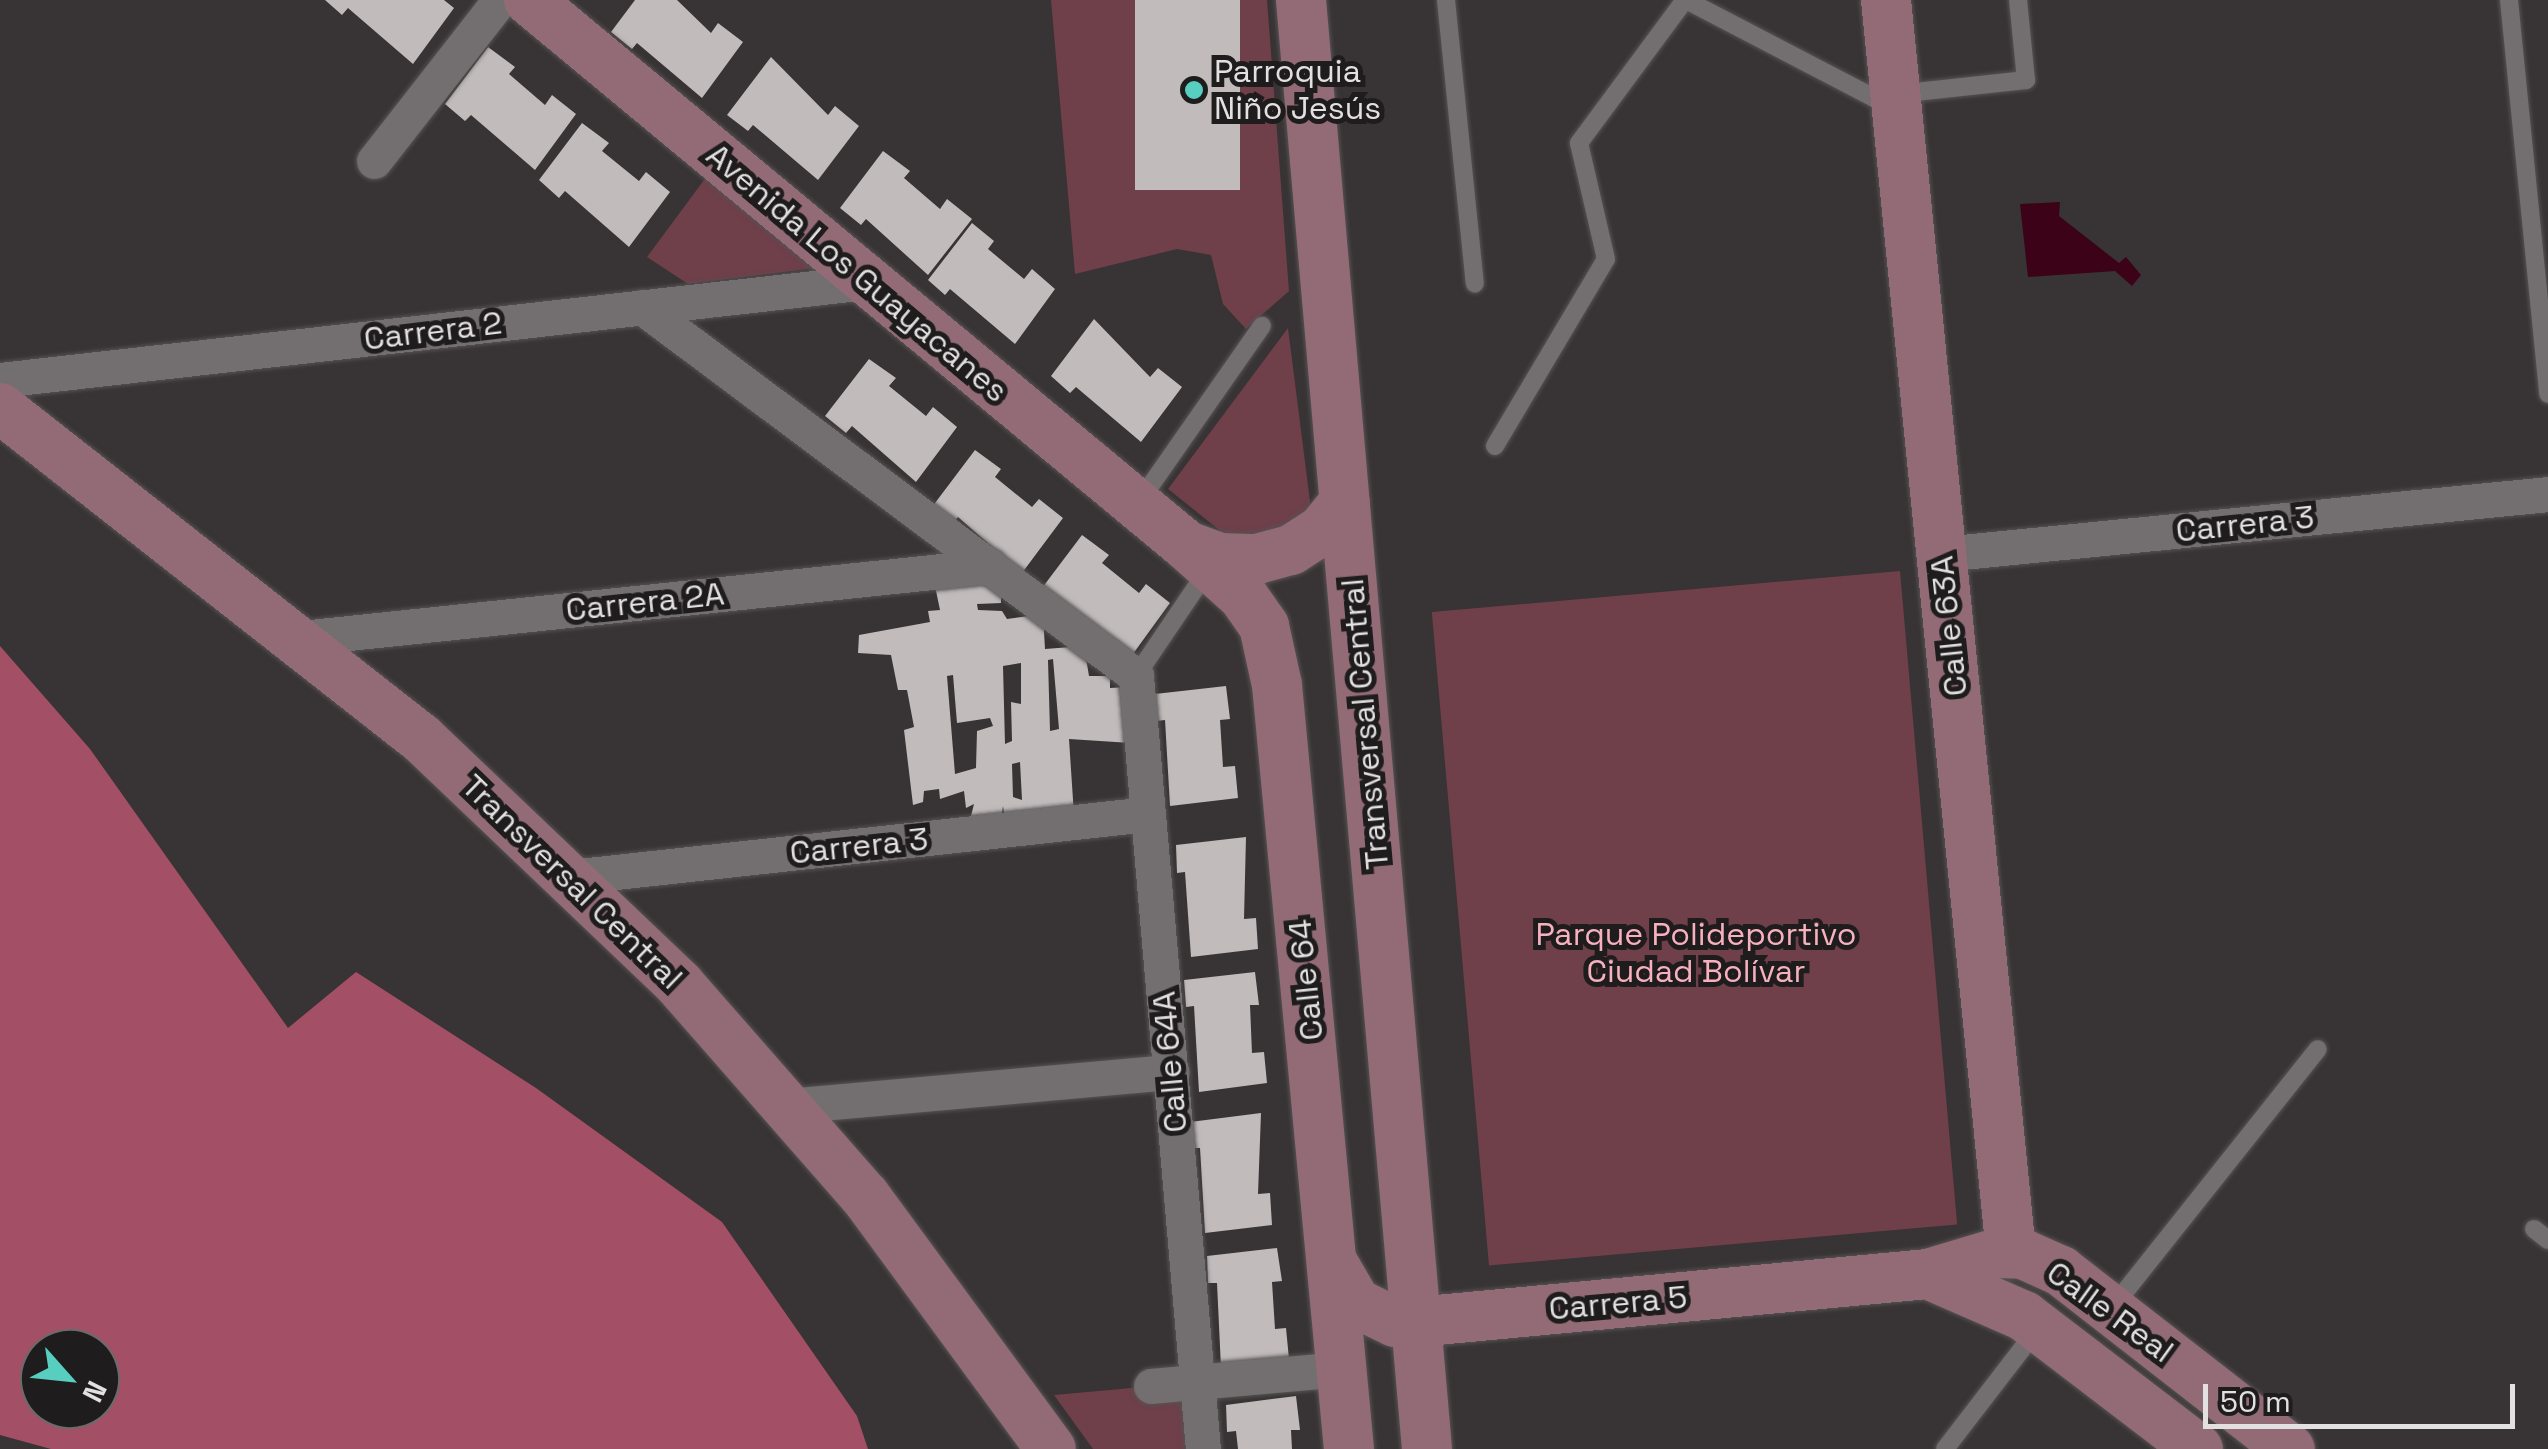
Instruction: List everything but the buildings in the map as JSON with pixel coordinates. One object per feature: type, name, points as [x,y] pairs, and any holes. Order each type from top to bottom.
[{"type":"street","points":[[374,161],[500,0]]},
{"type":"street","name":"Avenida Los Guayacanes","points":[[528,0],[1198,556]]},
{"type":"street","name":"Transversal Central","points":[[1301,0],[1427,1449]]},
{"type":"street","name":"Calle 63A","points":[[1886,0],[2011,1253]]},
{"type":"street","name":"Carrera 2","points":[[0,380],[867,282]]},
{"type":"street","points":[[642,307],[1136,676]]},
{"type":"street","name":"Transversal Central","points":[[0,408],[301,638],[570,877],[788,1106],[865,1196],[1051,1449]]},
{"type":"street","name":"Carrera 3","points":[[1942,554],[2548,494]]},
{"type":"street","points":[[1198,556],[1256,559],[1292,550],[1322,530],[1345,502]]},
{"type":"street","name":"Calle 64","points":[[1198,556],[1264,626],[1277,685],[1349,1449]]},
{"type":"street","name":"Carrera 2A","points":[[301,638],[990,566]]},
{"type":"street","name":"Calle 64A","points":[[1136,676],[1204,1449]]},
{"type":"street","name":"Carrera 3","points":[[570,877],[1148,814]]},
{"type":"street","points":[[788,1106],[1170,1072]]},
{"type":"street","name":"Calle Real","points":[[1928,1274],[2011,1253],[2050,1265],[2290,1449]]},
{"type":"street","name":"Carrera 5","points":[[1334,1266],[1342,1286],[1364,1309],[1395,1322],[1928,1274]]},
{"type":"street","name":"Calle Real","points":[[1928,1274],[2039,1327],[2198,1449]]},
{"type":"street","points":[[1151,1386],[1341,1369]]},
{"type":"lane","points":[[1446,0],[1475,284]]},
{"type":"lane","points":[[1495,446],[1606,259],[1579,143],[1686,0],[1897,102],[2026,80],[2018,0]]},
{"type":"lane","points":[[2509,0],[2548,394]]},
{"type":"lane","points":[[1136,506],[1262,326]]},
{"type":"lane","points":[[1136,676],[1198,556]]},
{"type":"lane","points":[[2111,1309],[2318,1049]]},
{"type":"lane","points":[[1944,1449],[2039,1327]]},
{"type":"green space","points":[[1051,0],[1267,0],[1289,291],[1246,329],[1223,304],[1211,255],[1177,249],[1075,274]]},
{"type":"green space","points":[[707,176],[823,267],[688,284],[647,257]]},
{"type":"green space","points":[[1288,328],[1312,517],[1297,532],[1228,537],[1168,489]]},
{"type":"green space","name":"Parque Polideportivo Ciudad Bolívar","points":[[1900,571],[1957,1225],[1489,1265],[1432,612]]},
{"type":"green space","points":[[1198,1382],[1203,1449],[1093,1449],[1054,1395]]},
{"type":"shaded area","points":[[2060,202],[2059,216],[2119,263],[2126,257],[2141,275],[2132,286],[2115,271],[2028,277],[2020,204]]},
{"type":"shaded area","points":[[0,646],[90,749],[288,1028],[356,972],[536,1088],[722,1222],[857,1416],[868,1449],[51,1449],[0,1435]]},
{"type":"place","name":"Parroquia Niño Jesús","points":[[1194,90]]}]
